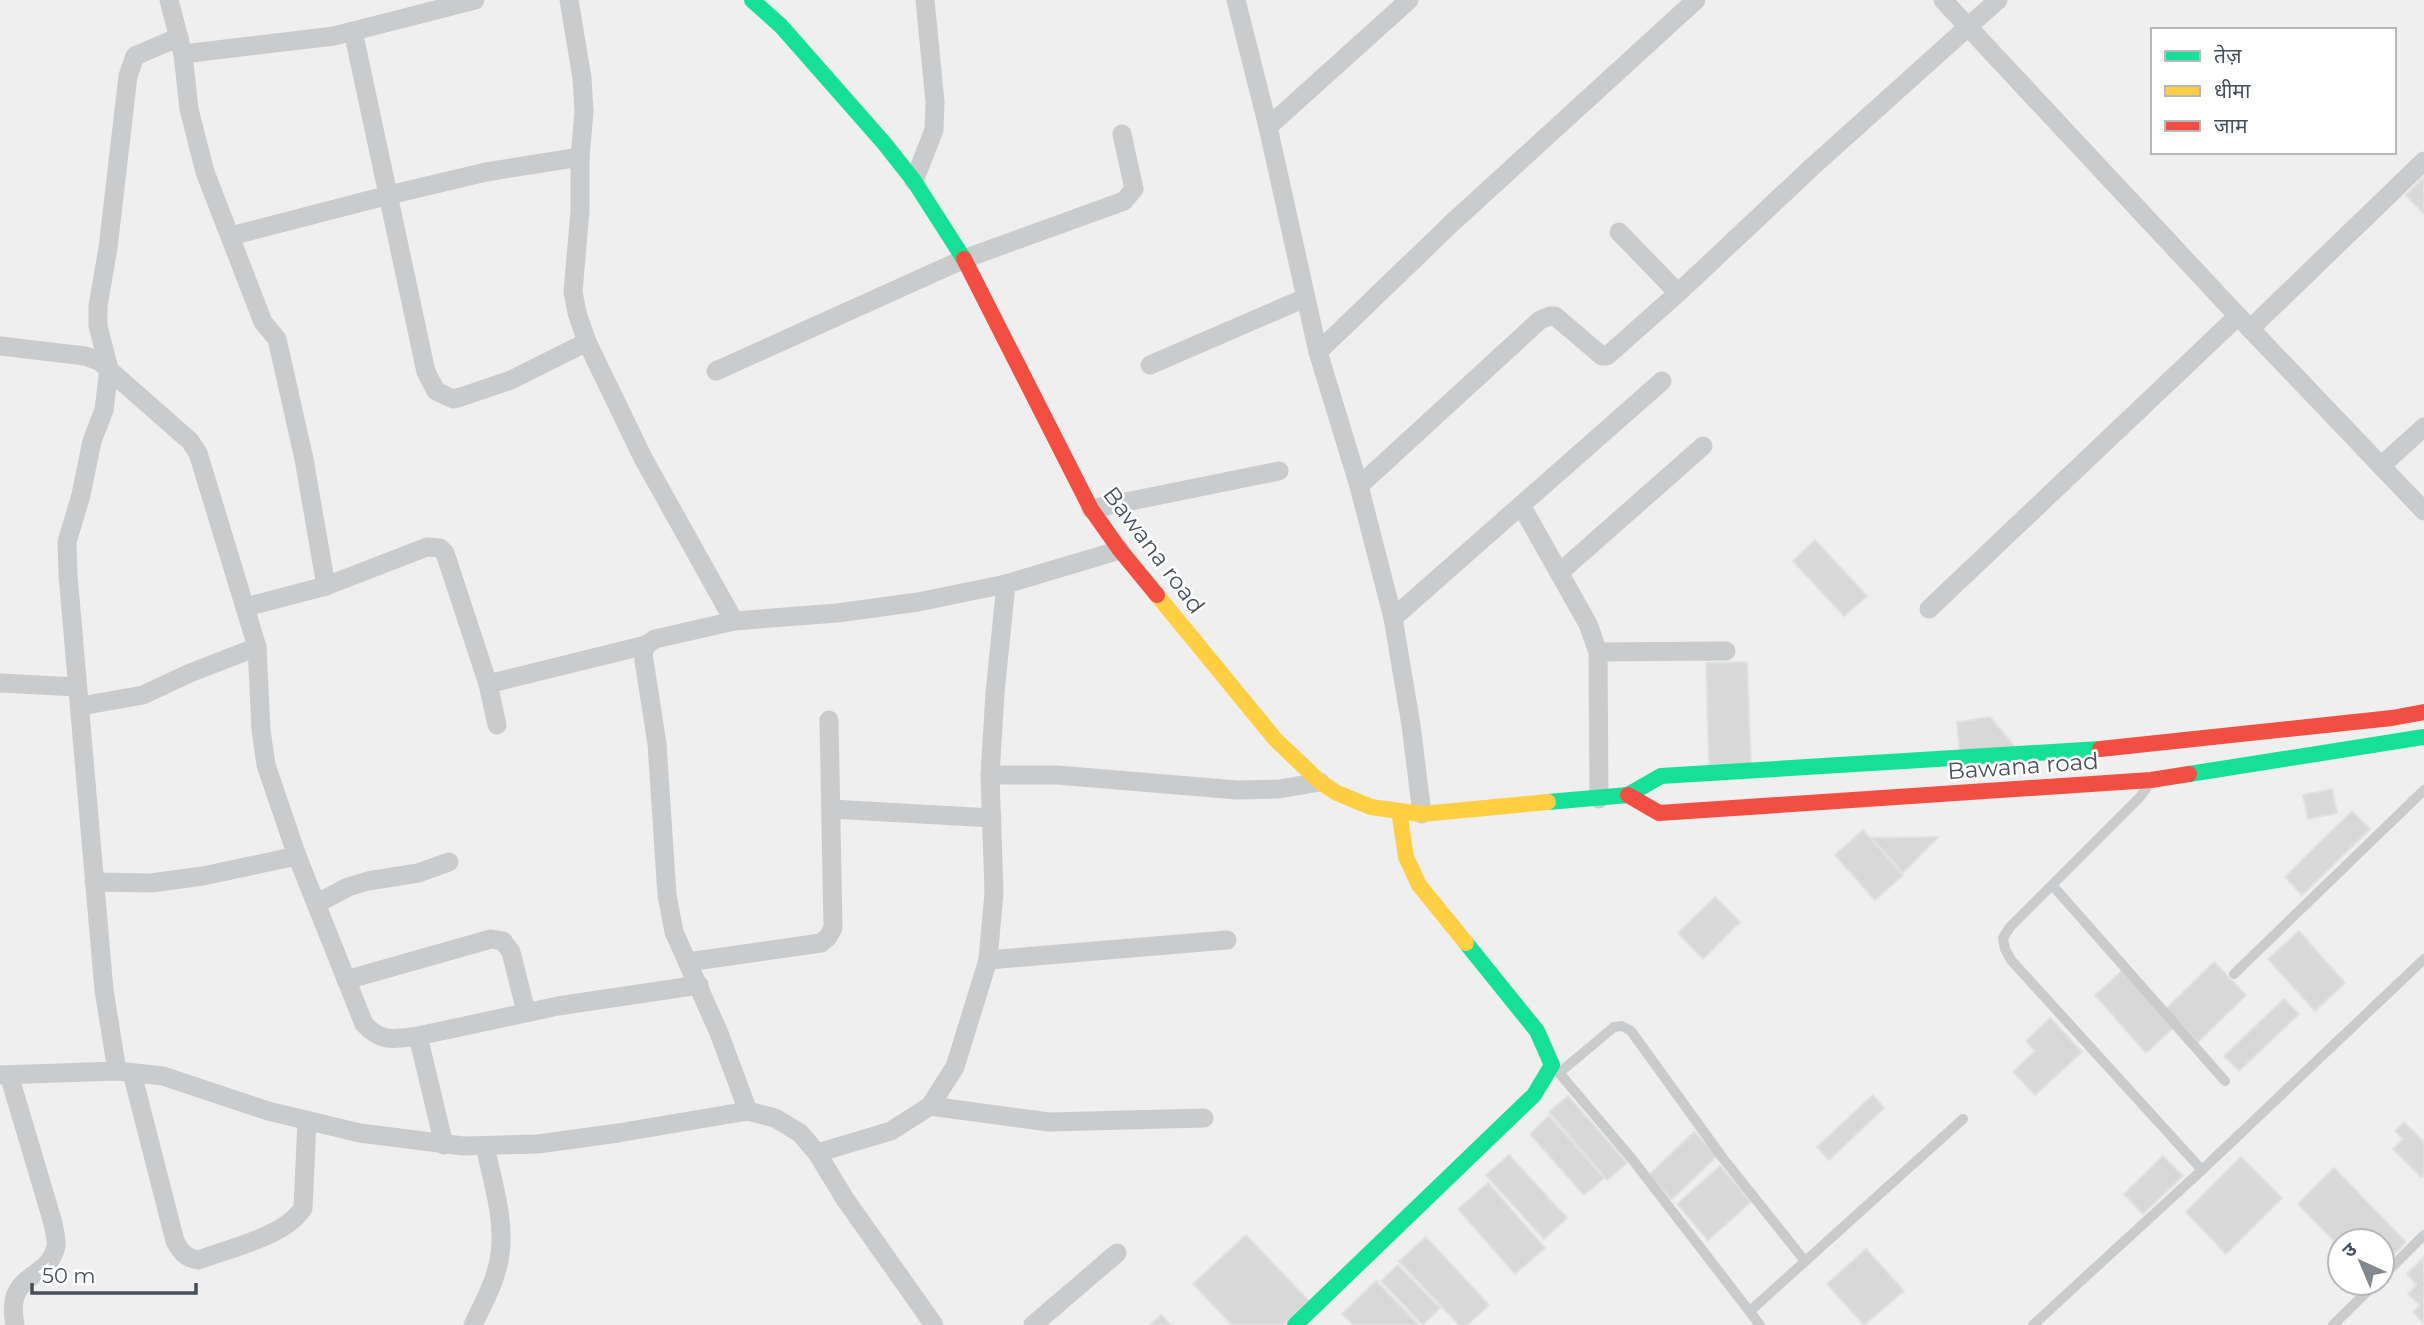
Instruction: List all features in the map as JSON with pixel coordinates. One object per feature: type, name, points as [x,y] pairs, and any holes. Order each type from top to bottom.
[{"type":"main road","name":"Bawana road","points":[[752,0],[781,26],[914,181],[964,260],[1091,509],[1120,550],[1275,739],[1320,782],[1337,793],[1371,807],[1422,814],[1628,795],[1661,776],[2153,774],[2424,737]]},
{"type":"main road","name":"Bawana road","points":[[1628,795],[1659,813],[1960,775],[2084,751],[2160,747],[2424,712]]},
{"type":"main road","points":[[1294,1325],[1534,1095],[1556,1069],[1537,1031],[1419,885],[1406,857],[1399,811]]},
{"type":"street","points":[[169,0],[181,46],[189,109],[205,172],[263,322],[277,339],[304,459],[326,586]]},
{"type":"street","points":[[307,1121],[303,1208],[296,1219],[283,1228],[199,1260],[189,1259],[181,1252],[175,1241],[124,1072],[104,990],[68,575],[67,542],[82,495],[92,441],[104,410],[109,369],[98,326],[98,306],[108,248],[128,76],[135,56],[181,46],[334,36],[475,0]]},
{"type":"street","points":[[569,0],[582,78],[583,112],[580,211],[573,292],[577,313],[587,342],[643,458],[734,621]]},
{"type":"street","points":[[914,181],[934,130],[935,102],[925,0]]},
{"type":"street","points":[[1236,0],[1268,127],[1318,352],[1359,486],[1393,618],[1411,725],[1422,814]]},
{"type":"street","points":[[1268,127],[1409,0]]},
{"type":"street","points":[[1318,352],[1453,222],[1696,0]]},
{"type":"street","points":[[1943,0],[2244,323],[2424,510]]},
{"type":"street","points":[[1359,486],[1540,320],[1555,316],[1602,356],[1607,356],[1998,0]]},
{"type":"street","points":[[353,31],[426,372],[431,384],[441,395],[453,400],[511,380],[587,342]]},
{"type":"street","points":[[716,371],[964,260],[1124,201],[1134,189],[1134,179],[1122,134]]},
{"type":"street","points":[[231,236],[486,172],[580,157]]},
{"type":"street","points":[[1928,609],[2424,161]]},
{"type":"street","points":[[1619,232],[1678,293]]},
{"type":"street","points":[[1150,365],[1305,298]]},
{"type":"street","points":[[0,346],[85,355],[109,369],[190,441],[198,453],[257,647],[261,730],[266,765],[297,856],[346,980],[364,1024],[374,1035],[391,1040],[418,1036],[526,1012],[699,985]]},
{"type":"street","points":[[1393,618],[1662,381]]},
{"type":"street","points":[[2382,466],[2424,427]]},
{"type":"street","points":[[1559,573],[1703,446]]},
{"type":"street","points":[[1091,509],[1279,471]]},
{"type":"street","points":[[1521,505],[1588,624],[1598,652],[1599,799]]},
{"type":"street","points":[[246,607],[326,586],[427,547],[440,548],[445,553],[488,684],[497,725]]},
{"type":"street","points":[[488,684],[646,645],[655,639],[734,621],[837,613],[918,602],[1006,584],[1120,550]]},
{"type":"street","points":[[817,1153],[891,1131],[930,1106],[955,1067],[988,960],[994,892],[990,775],[1006,584]]},
{"type":"street","points":[[646,645],[643,654],[657,744],[667,895],[674,932],[699,985],[748,1111]]},
{"type":"street","points":[[0,683],[79,697],[143,695],[257,647]]},
{"type":"street","points":[[1598,652],[1726,651]]},
{"type":"street","points":[[688,962],[821,943],[828,937],[833,928],[829,720]]},
{"type":"street","points":[[990,775],[1057,775],[1237,790],[1279,789],[1320,782]]},
{"type":"street","points":[[831,809],[992,818]]},
{"type":"street","points":[[94,882],[151,883],[190,878],[297,856]]},
{"type":"street","points":[[317,904],[348,887],[418,873],[449,862]]},
{"type":"street","points":[[346,980],[491,939],[503,941],[511,952],[526,1012]]},
{"type":"street","points":[[988,960],[1227,940]]},
{"type":"street","points":[[418,1036],[444,1145]]},
{"type":"street","points":[[15,1325],[12,1303],[19,1287],[49,1261],[56,1245],[53,1223],[4,1075],[124,1072],[163,1076],[307,1121],[360,1133],[444,1145],[538,1144],[748,1111],[775,1118],[800,1133],[817,1153],[853,1210],[934,1325]]},
{"type":"street","points":[[930,1106],[1049,1122],[1204,1118]]},
{"type":"street","points":[[473,1325],[494,1281],[500,1252],[498,1214],[485,1146]]},
{"type":"street","points":[[1033,1325],[1117,1253]]},
{"type":"lane","points":[[2153,774],[2140,797],[2010,927],[2003,938],[2011,960],[2202,1170]]},
{"type":"lane","points":[[2234,974],[2424,790]]},
{"type":"lane","points":[[2053,886],[2225,1081]]},
{"type":"lane","points":[[2034,1325],[2424,959]]},
{"type":"lane","points":[[1760,1325],[1632,1159],[1556,1069],[1614,1027],[1622,1026],[1631,1031],[1722,1157],[1805,1261]]},
{"type":"lane","points":[[1750,1311],[1963,1119]]},
{"type":"lane","points":[[2396,1263],[2424,1235]]},
{"type":"lane","points":[[2333,1325],[2362,1297]]},
{"type":"building","points":[[2424,177],[2424,214],[2406,195]]},
{"type":"building","points":[[1815,540],[1867,596],[1844,616],[1793,561]]},
{"type":"building","points":[[1747,662],[1751,764],[1709,765],[1706,663]]},
{"type":"building","points":[[1990,717],[2016,748],[1960,753],[1957,722]]},
{"type":"building","points":[[2332,789],[2337,813],[2308,819],[2303,795]]},
{"type":"building","points":[[2352,811],[2370,829],[2302,895],[2285,877]]},
{"type":"building","points":[[1863,830],[1903,875],[1875,900],[1835,855]]},
{"type":"building","points":[[1938,837],[1903,873],[1872,838]]},
{"type":"building","points":[[1715,897],[1740,922],[1703,959],[1678,933]]},
{"type":"building","points":[[2299,931],[2345,983],[2315,1011],[2268,959]]},
{"type":"building","points":[[2214,962],[2246,995],[2198,1042],[2166,1009]]},
{"type":"building","points":[[2122,971],[2173,1028],[2146,1053],[2095,995]]},
{"type":"building","points":[[2284,999],[2299,1014],[2239,1071],[2224,1056]]},
{"type":"building","points":[[2050,1018],[2082,1052],[2035,1095],[2013,1072],[2035,1051],[2026,1041]]},
{"type":"building","points":[[1873,1095],[1884,1108],[1829,1160],[1817,1147]]},
{"type":"building","points":[[1568,1096],[1627,1163],[1607,1180],[1549,1112]]},
{"type":"building","points":[[1549,1116],[1604,1178],[1584,1195],[1530,1134]]},
{"type":"building","points":[[2404,1122],[2424,1142],[2424,1175],[2421,1177],[2393,1149],[2403,1139],[2395,1131]]},
{"type":"building","points":[[1694,1132],[1717,1156],[1672,1199],[1649,1175]]},
{"type":"building","points":[[1509,1155],[1567,1218],[1544,1239],[1486,1175]]},
{"type":"building","points":[[2163,1156],[2183,1176],[2143,1214],[2124,1194]]},
{"type":"building","points":[[2241,1157],[2282,1198],[2226,1254],[2186,1212]]},
{"type":"building","points":[[1720,1166],[1751,1202],[1708,1240],[1677,1204]]},
{"type":"building","points":[[2334,1168],[2391,1227],[2326,1227],[2326,1233],[2298,1204]]},
{"type":"building","points":[[1488,1183],[1545,1248],[1515,1274],[1458,1209]]},
{"type":"building","points":[[2396,1232],[2406,1242],[2396,1252]]},
{"type":"building","points":[[1246,1235],[1309,1301],[1283,1325],[1232,1325],[1193,1284]]},
{"type":"building","points":[[1426,1237],[1489,1305],[1467,1325],[1459,1325],[1399,1261]]},
{"type":"building","points":[[1866,1249],[1904,1291],[1864,1325],[1827,1284]]},
{"type":"building","points":[[2424,1257],[2424,1324],[2413,1312],[2420,1305],[2408,1294],[2417,1285],[2407,1274]]},
{"type":"building","points":[[1398,1265],[1440,1308],[1423,1325],[1381,1281]]},
{"type":"building","points":[[1376,1281],[1419,1325],[1353,1325],[1342,1314]]},
{"type":"building","points":[[1161,1315],[1171,1325],[1150,1325]]},
{"type":"traffic: fast","points":[[752,0],[781,26],[884,143],[914,181],[964,259]]},
{"type":"traffic: fast","points":[[2189,774],[2424,737]]},
{"type":"traffic: fast","points":[[1548,802],[1628,795],[1661,776],[2100,749]]},
{"type":"traffic: fast","points":[[1295,1325],[1534,1095],[1552,1065],[1537,1031],[1466,943]]},
{"type":"traffic: slow","points":[[1157,595],[1275,739],[1320,782],[1337,793],[1371,807],[1422,814],[1548,802]]},
{"type":"traffic: slow","points":[[1399,811],[1406,857],[1419,885],[1466,943]]},
{"type":"traffic: jam","points":[[964,259],[1091,509],[1157,595]]},
{"type":"traffic: jam","points":[[2100,749],[2392,718],[2424,712]]},
{"type":"traffic: jam","points":[[1628,795],[1659,813],[2151,780],[2189,774]]}]
